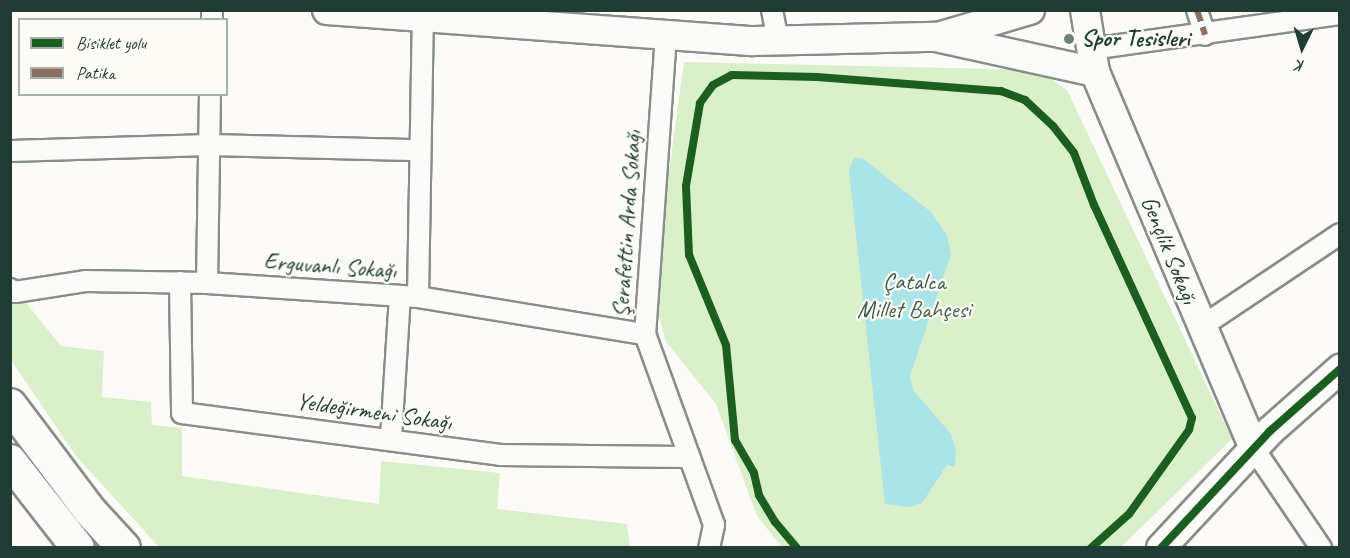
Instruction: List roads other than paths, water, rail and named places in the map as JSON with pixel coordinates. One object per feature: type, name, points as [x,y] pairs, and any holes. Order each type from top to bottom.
[{"type":"main road","points":[[10,405],[90,511],[124,548]]},
{"type":"main road","points":[[10,461],[78,548]]},
{"type":"street","points":[[772,10],[778,41]]},
{"type":"street","points":[[936,37],[1030,10]]},
{"type":"street","name":"Gençlik Sokağı","points":[[1085,10],[1093,60],[1201,327],[1254,449]]},
{"type":"street","points":[[1197,10],[1205,35]]},
{"type":"street","points":[[339,11],[423,18],[578,19],[666,35],[778,41],[936,37],[1093,60],[1281,18],[1340,14]]},
{"type":"street","points":[[391,438],[409,297],[420,150],[423,18]]},
{"type":"street","name":"Şerafettin Arda Sokağı","points":[[666,35],[645,334],[714,525],[710,548]]},
{"type":"street","points":[[207,283],[210,96]]},
{"type":"street","points":[[10,151],[210,145],[420,150]]},
{"type":"street","points":[[1201,327],[1340,234]]},
{"type":"street","name":"Erguvanlı Sokağı","points":[[10,289],[15,292],[85,281],[180,282],[409,297],[645,334]]},
{"type":"street","name":"Yeldeğirmeni Sokağı","points":[[180,282],[182,413],[391,438],[500,455],[689,458]]},
{"type":"street","points":[[1161,548],[1254,449],[1340,369]]},
{"type":"street","points":[[1254,449],[1321,548]]},
{"type":"water","points":[[854,158],[862,158],[931,212],[947,235],[951,254],[910,376],[913,390],[951,434],[956,450],[955,467],[947,465],[922,503],[910,507],[885,504],[849,170]]},
{"type":"place","name":"Spor Tesisleri","points":[[1069,39]]},
{"type":"park label","name":"Çatalca Millet Bahçesi","points":[[914,296]]}]
